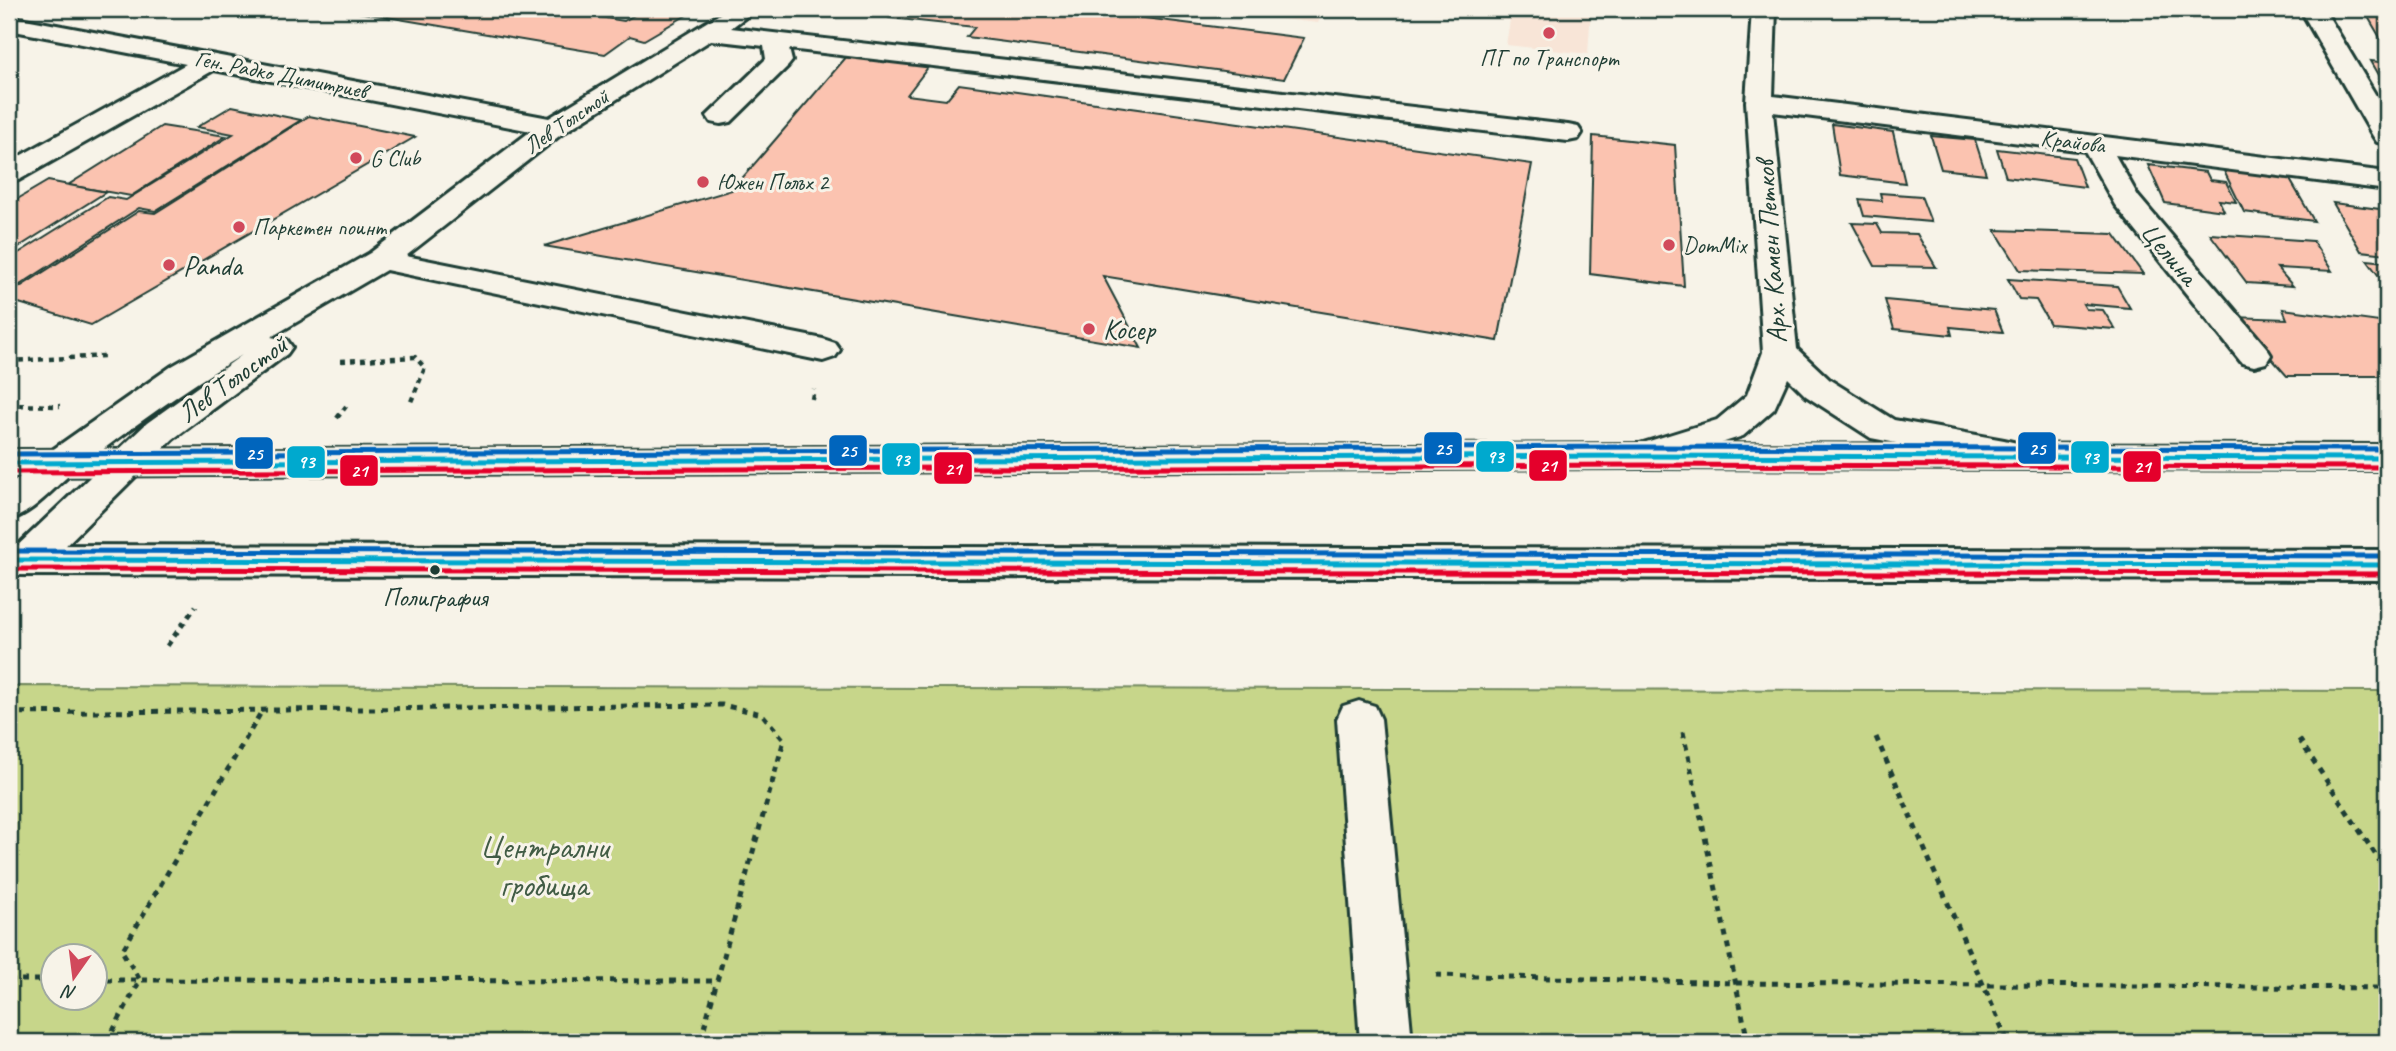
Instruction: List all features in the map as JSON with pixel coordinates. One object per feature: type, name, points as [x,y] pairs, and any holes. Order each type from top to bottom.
[{"type":"street","name":"Лев Толстой","points":[[389,254],[553,127],[744,9]]},
{"type":"street","name":"Арх. Камен Петков","points":[[1643,456],[1730,428],[1762,401],[1780,352],[1759,102],[1764,9]]},
{"type":"street","points":[[2312,9],[2387,136]]},
{"type":"street","name":"Ген. Радко Димитриев","points":[[9,23],[553,127]]},
{"type":"street","points":[[705,32],[1568,133]]},
{"type":"street","points":[[720,116],[779,61],[775,40]]},
{"type":"street","points":[[9,174],[211,61]]},
{"type":"street","name":"Крайова","points":[[1759,102],[2387,181]]},
{"type":"street","name":"Целина","points":[[2095,144],[2125,199],[2254,355]]},
{"type":"street","points":[[389,254],[823,351]]},
{"type":"street","name":"Лев Толостой","points":[[18,560],[160,431],[351,293],[389,254]]},
{"type":"street","name":"Лев Толостой","points":[[9,507],[61,462],[184,374],[389,254]]},
{"type":"street","points":[[1780,352],[1818,388],[1884,430],[2039,457]]},
{"type":"street","points":[[9,463],[1643,456],[2387,458]]},
{"type":"street","points":[[18,560],[2387,565]]},
{"type":"street","points":[[1359,719],[1386,1042]]},
{"type":"path","points":[[9,361],[106,356]]},
{"type":"path","points":[[341,361],[415,358],[425,368],[411,404]]},
{"type":"path","points":[[167,646],[201,600]]},
{"type":"path","points":[[9,713],[722,705],[762,714],[784,740],[700,1042]]},
{"type":"path","points":[[140,980],[122,951],[263,709]]},
{"type":"path","points":[[1683,732],[1748,1042]]},
{"type":"path","points":[[1876,737],[2008,1042]]},
{"type":"path","points":[[2299,739],[2387,872]]},
{"type":"path","points":[[1381,974],[1737,983],[2387,988]]},
{"type":"path","points":[[9,979],[38,980]]},
{"type":"path","points":[[108,980],[717,981]]},
{"type":"path","points":[[107,1042],[140,980]]},
{"type":"shaded area","points":[[1229,9],[1324,9],[1318,23],[1227,13]]},
{"type":"shaded area","name":"ПГ по Транспорт","points":[[1401,9],[1591,9],[1588,54],[1506,45],[1510,20]]},
{"type":"green space","name":"Централни гробища","points":[[9,686],[2387,691],[2387,1042],[9,1042]]},
{"type":"building","points":[[340,9],[550,9],[624,21],[645,9],[697,9],[644,40],[630,36],[605,54]]},
{"type":"building","points":[[1073,9],[1304,38],[1284,79],[967,37],[975,27],[890,18],[892,16],[852,11]]},
{"type":"building","points":[[801,10],[844,10],[837,16]]},
{"type":"building","points":[[2364,10],[2387,13],[2387,46],[2385,46]]},
{"type":"building","points":[[848,55],[929,66],[907,95],[946,100],[959,84],[1532,164],[1498,341],[1103,276],[1141,348],[544,246],[732,190]]},
{"type":"building","points":[[2371,61],[2387,63],[2387,83],[2383,82]]},
{"type":"building","points":[[232,106],[301,120],[155,211],[139,208],[9,292],[9,259],[108,197],[126,200],[233,134],[197,127]]},
{"type":"building","points":[[309,116],[415,137],[91,325],[9,300],[9,294],[139,211],[155,213]]},
{"type":"building","points":[[1832,124],[1893,132],[1905,183],[1840,175]]},
{"type":"building","points":[[162,126],[226,136],[131,196],[68,185]]},
{"type":"building","points":[[1593,136],[1675,145],[1684,286],[1590,274]]},
{"type":"building","points":[[1931,136],[1975,140],[1986,174],[1941,169]]},
{"type":"building","points":[[1997,149],[2074,158],[2085,187],[2006,177]]},
{"type":"building","points":[[2148,165],[2206,172],[2210,180],[2226,182],[2236,202],[2219,200],[2224,211],[2165,203]]},
{"type":"building","points":[[2223,169],[2289,178],[2314,221],[2244,212]]},
{"type":"building","points":[[48,181],[106,192],[9,253],[9,204]]},
{"type":"building","points":[[1880,193],[1921,196],[1931,222],[1864,216],[1859,199],[1882,201]]},
{"type":"building","points":[[2333,203],[2387,210],[2387,254],[2361,251]]},
{"type":"building","points":[[1852,223],[1877,224],[1882,233],[1917,234],[1936,267],[1875,266]]},
{"type":"building","points":[[1995,230],[2114,234],[2143,274],[2020,270]]},
{"type":"building","points":[[2210,234],[2313,241],[2332,271],[2277,268],[2293,286],[2247,283]]},
{"type":"building","points":[[2367,260],[2387,262],[2387,287]]},
{"type":"building","points":[[2008,279],[2117,286],[2130,308],[2083,304],[2086,309],[2103,310],[2115,329],[2050,324],[2036,300],[2019,299]]},
{"type":"building","points":[[1885,300],[1994,310],[2003,332],[1950,327],[1952,335],[1894,329]]},
{"type":"building","points":[[2283,309],[2387,323],[2387,376],[2287,376],[2235,317],[2287,319]]},
{"type":"transit line","name":"25","points":[[9,454],[1643,447],[2387,449]]},
{"type":"transit line","name":"93","points":[[9,463],[1643,456],[2387,458]]},
{"type":"transit line","name":"21","points":[[9,472],[1643,465],[2387,467]]},
{"type":"transit line","name":"25","points":[[9,551],[2387,556]]},
{"type":"transit line","name":"93","points":[[9,560],[2387,565]]},
{"type":"transit line","name":"21","points":[[9,569],[2387,574]]},
{"type":"place","name":"ПГ по Транспорт","points":[[1549,33]]},
{"type":"place","name":"G Club","points":[[356,158]]},
{"type":"place","name":"Южен Полъх 2","points":[[703,182]]},
{"type":"place","name":"Паркетен поинт","points":[[239,227]]},
{"type":"place","name":"DomMix","points":[[1669,245]]},
{"type":"place","name":"Panda","points":[[169,265]]},
{"type":"place","name":"Косер","points":[[1089,329]]},
{"type":"place","name":"Полиграфия","points":[[435,570]]}]
